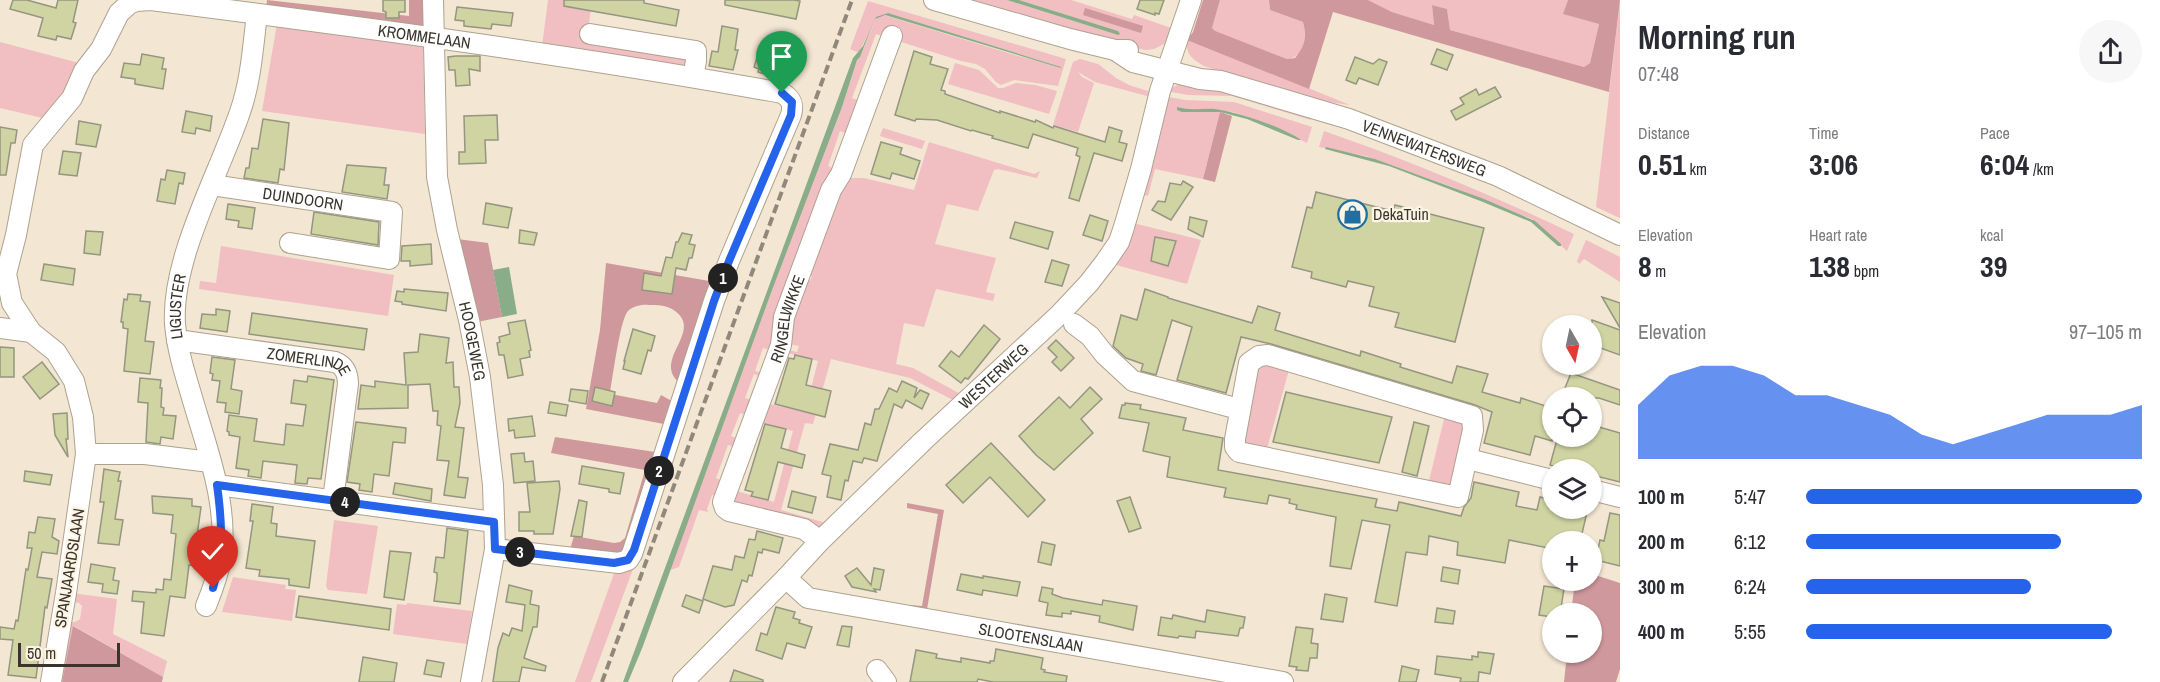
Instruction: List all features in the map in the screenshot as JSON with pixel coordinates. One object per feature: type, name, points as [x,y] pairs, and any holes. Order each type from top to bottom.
[{"type":"street","name":"KROMMELAAN","points":[[3,279],[16,235],[33,145],[72,98],[84,71],[101,49],[127,2],[151,0],[434,36],[693,77],[788,96],[792,104],[791,115],[714,301],[632,554],[628,560],[619,563],[495,549]]},
{"type":"street","name":"HOOGEWEG","points":[[433,0],[437,177],[447,230],[471,328],[491,456],[495,549],[471,682]]},
{"type":"street","name":"VENNEWATERSWEG","points":[[934,0],[1115,50],[1129,61],[1168,65],[1200,79],[1221,81],[1349,118],[1498,176],[1620,235]]},
{"type":"street","name":"WESTERWEG","points":[[683,682],[820,541],[1089,284],[1119,242],[1168,65],[1191,0]]},
{"type":"street","name":"LIGUSTER","points":[[206,606],[219,568],[222,525],[217,485],[177,340],[176,295],[192,234],[246,93],[257,14]]},
{"type":"street","points":[[590,34],[696,51],[693,77]]},
{"type":"street","name":"RINGELWIKKE","points":[[820,541],[804,529],[729,511],[723,502],[781,345],[784,317],[831,190],[841,174],[892,36]]},
{"type":"street","name":"DUINDOORN","points":[[212,186],[392,212],[389,258],[290,243]]},
{"type":"street","points":[[3,279],[12,303],[31,332]]},
{"type":"street","points":[[1074,324],[1133,381],[1239,409]]},
{"type":"street","points":[[0,328],[31,332]]},
{"type":"street","name":"SPANJAARDSLAAN","points":[[31,332],[56,352],[74,381],[82,417],[86,454],[51,682]]},
{"type":"street","name":"ZOMERLINDE","points":[[177,340],[335,362],[343,368],[348,384],[333,500]]},
{"type":"street","points":[[1268,355],[1472,416],[1473,430],[1468,459],[1458,497],[1245,455],[1239,452],[1235,439],[1249,363],[1259,356],[1268,355]]},
{"type":"street","points":[[86,454],[145,454],[210,462]]},
{"type":"street","points":[[1468,459],[1542,478]]},
{"type":"street","points":[[217,485],[494,522]]},
{"type":"street","points":[[1602,492],[1620,497]]},
{"type":"street","name":"SLOOTENSLAAN","points":[[786,578],[807,598],[1283,682]]},
{"type":"shaded area","points":[[267,0],[409,16],[409,0],[426,0],[427,24],[419,29],[266,10]]},
{"type":"shaded area","points":[[548,0],[592,0],[587,38],[690,60],[688,71],[542,46]]},
{"type":"shaded area","points":[[973,0],[1007,0],[1118,35],[1118,31],[1019,0],[1071,0],[1132,19],[1134,15],[1174,29],[1164,44],[1145,50]]},
{"type":"shaded area","points":[[1007,0],[1019,0],[1118,31],[1120,34],[1118,35]]},
{"type":"shaded area","points":[[1203,0],[1220,0],[1212,28],[1215,31],[1287,59],[1295,58],[1303,45],[1305,32],[1303,22],[1270,10],[1269,0],[1368,0],[1392,12],[1434,25],[1432,5],[1447,9],[1450,30],[1584,67],[1590,63],[1599,24],[1563,14],[1568,0],[1620,0],[1609,92],[1333,12],[1309,89],[1187,40],[1193,32]]},
{"type":"shaded area","points":[[1220,0],[1269,0],[1270,10],[1303,22],[1305,34],[1301,51],[1293,58],[1287,59],[1215,32],[1212,28]]},
{"type":"shaded area","points":[[1368,0],[1568,0],[1564,14],[1599,24],[1590,63],[1584,67],[1450,30],[1447,9],[1432,5],[1434,25],[1392,12]]},
{"type":"shaded area","points":[[868,1],[1066,59],[1058,86],[1014,80],[1001,85],[985,69],[976,64],[876,34],[852,98],[863,102],[851,135],[840,131],[828,166],[838,171],[773,351],[763,348],[755,371],[764,374],[763,378],[754,374],[745,398],[755,401],[749,416],[740,413],[731,436],[740,440],[737,448],[728,445],[716,478],[725,482],[719,497],[712,495],[708,512],[699,510],[679,567],[670,570],[842,107],[857,60],[875,21],[860,50],[857,52],[850,49]],"holes":[[[888,13],[1061,67],[884,15],[880,16]]]},
{"type":"shaded area","points":[[1620,1],[1620,218],[1596,207]]},
{"type":"shaded area","points":[[1085,8],[1143,26],[1141,33],[1083,15]]},
{"type":"shaded area","points":[[888,13],[1061,68],[885,15],[875,19]]},
{"type":"shaded area","points":[[874,21],[857,60],[842,107],[771,293],[643,646],[628,682],[623,682],[853,58],[863,46]]},
{"type":"shaded area","points":[[277,24],[423,42],[425,134],[262,111]]},
{"type":"shaded area","points":[[1187,40],[1350,105],[1302,98],[1204,66],[1191,56],[1187,49]]},
{"type":"shaded area","points":[[0,42],[79,63],[76,77],[47,119],[0,108]]},
{"type":"shaded area","points":[[1080,59],[1098,64],[1129,85],[1151,92],[1142,137],[1147,96],[1095,82],[1078,72],[1082,77],[1094,83],[1078,132],[1053,125],[1073,62]]},
{"type":"shaded area","points":[[955,63],[979,70],[998,88],[1016,83],[1057,91],[1049,114],[948,84]]},
{"type":"shaded area","points":[[1187,80],[1311,117],[1311,120],[1232,96],[1188,95],[1172,92],[1170,89]]},
{"type":"shaded area","points":[[1168,97],[1234,102],[1312,127],[1307,143],[1268,124],[1233,112],[1206,109],[1186,110],[1182,112],[1220,112],[1203,179],[1155,169],[1148,196],[1145,195]]},
{"type":"shaded area","points":[[1177,107],[1215,109],[1236,113],[1272,125],[1301,140],[1247,119],[1220,112],[1182,112],[1177,110]]},
{"type":"shaded area","points":[[1220,112],[1232,116],[1215,182],[1203,179]]},
{"type":"shaded area","points":[[883,128],[925,141],[922,149],[880,136]]},
{"type":"shaded area","points":[[1324,131],[1450,179],[1574,234],[1567,251],[1532,219],[1366,156],[1319,147]]},
{"type":"shaded area","points":[[929,142],[1034,174],[1040,171],[1037,178],[994,170],[978,211],[947,204],[935,244],[996,258],[986,292],[995,294],[993,301],[936,289],[924,327],[904,323],[896,364],[913,368],[964,396],[953,400],[910,378],[831,359],[813,424],[805,423],[781,510],[826,523],[822,523],[818,528],[733,503],[733,490],[774,502],[793,431],[758,422],[765,403],[805,412],[818,361],[788,353],[789,350],[797,352],[799,346],[789,344],[788,340],[804,279],[810,281],[812,276],[806,274],[845,178],[864,178],[914,190]]},
{"type":"shaded area","points":[[1326,147],[1375,159],[1484,199],[1535,221],[1561,246],[1558,246],[1531,222],[1389,166],[1325,149]]},
{"type":"shaded area","points":[[1133,223],[1201,240],[1187,284],[1116,265],[1128,243]]},
{"type":"shaded area","points":[[457,239],[488,243],[502,317],[477,322]]},
{"type":"shaded area","points":[[1586,240],[1620,257],[1620,282],[1584,259],[1579,264],[1577,261]]},
{"type":"shaded area","points":[[221,246],[394,275],[388,316],[199,289],[200,281],[216,283]]},
{"type":"shaded area","points":[[606,263],[715,282],[682,385],[673,375],[671,366],[684,327],[681,318],[672,309],[658,305],[641,305],[628,311],[622,325],[610,392],[657,403],[661,395],[677,404],[669,425],[586,409],[600,330]]},
{"type":"shaded area","points":[[509,267],[517,314],[502,317],[493,270]]},
{"type":"shaded area","points":[[1269,365],[1289,370],[1266,452],[1244,444],[1255,368]]},
{"type":"shaded area","points":[[1445,415],[1461,420],[1468,433],[1453,487],[1428,485]]},
{"type":"shaded area","points":[[555,437],[662,453],[631,547],[616,560],[569,553],[574,536],[614,543],[625,538],[645,470],[551,453]]},
{"type":"shaded area","points":[[907,503],[944,510],[926,615],[910,605],[922,606],[938,514],[907,508]]},
{"type":"shaded area","points":[[334,520],[378,526],[367,594],[328,590],[326,586]]},
{"type":"shaded area","points":[[616,568],[633,569],[591,682],[575,682]]},
{"type":"shaded area","points":[[233,577],[286,585],[285,589],[296,590],[292,621],[222,612]]},
{"type":"shaded area","points":[[1602,577],[1620,583],[1620,669],[1616,682],[1564,682],[1566,663],[1602,663],[1602,603],[1572,603],[1574,591],[1602,591]]},
{"type":"shaded area","points":[[71,593],[117,599],[113,634],[167,661],[163,677],[74,626],[62,682],[55,682],[67,622],[80,619],[82,606],[69,601]]},
{"type":"shaded area","points":[[407,603],[472,611],[467,644],[393,634],[397,604],[407,605]]},
{"type":"shaded area","points":[[73,626],[163,677],[162,682],[62,682]]},
{"type":"building","points":[[13,0],[27,0],[56,8],[58,0],[78,0],[73,22],[76,23],[71,39],[57,36],[56,40],[38,36],[43,18],[10,9]]},
{"type":"building","points":[[383,0],[405,0],[405,12],[399,12],[399,18],[386,18],[386,12],[383,11]]},
{"type":"building","points":[[564,0],[644,0],[644,3],[679,10],[676,26],[564,6]]},
{"type":"building","points":[[725,0],[800,1],[796,19],[725,5]]},
{"type":"building","points":[[1140,0],[1164,0],[1159,14],[1155,13],[1155,15],[1137,9]]},
{"type":"building","points":[[457,7],[513,13],[511,26],[492,24],[491,29],[464,26],[464,21],[455,20]]},
{"type":"building","points":[[722,26],[738,29],[735,50],[738,50],[733,70],[709,66],[712,51],[718,52]]},
{"type":"building","points":[[1437,49],[1453,55],[1447,70],[1431,64]]},
{"type":"building","points":[[759,51],[780,59],[773,77],[758,72],[759,69],[754,67]]},
{"type":"building","points":[[914,51],[932,57],[930,64],[948,69],[941,90],[945,91],[945,94],[1000,113],[1000,111],[1035,122],[1036,120],[1053,128],[1054,126],[1105,142],[1109,127],[1122,131],[1119,142],[1127,144],[1122,161],[1094,153],[1079,201],[1069,198],[1080,157],[1076,155],[1078,148],[1033,134],[1028,148],[937,120],[916,119],[915,121],[895,115]]},
{"type":"building","points":[[142,54],[164,58],[162,69],[166,69],[163,89],[135,84],[135,79],[121,77],[124,63],[140,65]]},
{"type":"building","points":[[480,56],[480,71],[469,69],[470,85],[456,86],[455,70],[449,70],[448,57]]},
{"type":"building","points":[[1355,57],[1373,64],[1379,59],[1387,62],[1378,85],[1359,78],[1356,84],[1346,80]]},
{"type":"building","points":[[1495,87],[1501,97],[1456,120],[1451,111],[1464,104],[1460,98],[1476,89],[1479,95]]},
{"type":"building","points":[[186,111],[212,116],[210,131],[196,128],[195,134],[182,132]]},
{"type":"building","points":[[497,115],[498,140],[485,140],[486,163],[459,164],[459,152],[465,152],[464,116]]},
{"type":"building","points":[[263,119],[289,123],[284,170],[280,169],[278,183],[244,178],[246,168],[249,168],[252,148],[258,149]]},
{"type":"building","points":[[79,121],[101,125],[96,147],[76,144]]},
{"type":"building","points":[[0,127],[17,130],[15,143],[11,143],[6,175],[0,175]]},
{"type":"building","points":[[881,142],[902,148],[900,154],[920,161],[914,179],[892,173],[890,179],[871,174]]},
{"type":"building","points":[[63,151],[81,153],[77,176],[59,174]]},
{"type":"building","points":[[347,165],[386,168],[384,185],[389,185],[387,199],[342,192]]},
{"type":"building","points":[[167,170],[185,173],[183,184],[179,183],[175,204],[157,201],[161,179],[165,180]]},
{"type":"building","points":[[1183,181],[1193,187],[1171,220],[1152,210],[1158,201],[1165,202],[1170,183],[1181,185]]},
{"type":"building","points":[[1316,192],[1393,211],[1395,205],[1484,228],[1455,342],[1395,327],[1399,313],[1369,306],[1374,287],[1348,281],[1346,287],[1311,278],[1312,272],[1292,267],[1307,207],[1312,208]]},
{"type":"building","points":[[486,203],[512,208],[508,228],[483,224]]},
{"type":"building","points":[[228,204],[255,208],[252,229],[238,227],[239,221],[226,219]]},
{"type":"building","points":[[314,212],[379,222],[378,245],[311,234]]},
{"type":"building","points":[[1090,215],[1108,221],[1102,241],[1083,235]]},
{"type":"building","points":[[1190,217],[1207,221],[1203,237],[1188,229]]},
{"type":"building","points":[[1015,222],[1053,232],[1048,249],[1010,238]]},
{"type":"building","points":[[520,230],[537,233],[534,245],[519,243]]},
{"type":"building","points":[[86,231],[103,232],[100,255],[84,253]]},
{"type":"building","points":[[682,233],[692,235],[689,244],[695,245],[686,270],[676,268],[672,294],[642,290],[644,273],[661,276],[666,257],[672,258],[676,242]]},
{"type":"building","points":[[1155,237],[1176,241],[1168,266],[1151,261]]},
{"type":"building","points":[[431,244],[432,264],[410,266],[410,261],[401,261],[402,246]]},
{"type":"building","points":[[1052,260],[1069,265],[1062,286],[1045,282]]},
{"type":"building","points":[[44,264],[75,269],[73,285],[41,280]]},
{"type":"building","points":[[404,289],[448,293],[446,311],[395,301],[397,291],[404,292]]},
{"type":"building","points":[[1145,289],[1252,323],[1258,306],[1280,313],[1275,330],[1360,356],[1361,351],[1401,364],[1400,367],[1452,383],[1457,366],[1488,374],[1482,392],[1520,403],[1521,398],[1542,405],[1542,438],[1535,436],[1530,455],[1484,443],[1492,412],[1271,344],[1241,337],[1226,393],[1177,380],[1192,327],[1172,320],[1156,375],[1141,371],[1143,364],[1126,358],[1113,346],[1121,315],[1137,320]]},
{"type":"building","points":[[128,294],[141,295],[140,301],[150,302],[145,341],[154,342],[150,374],[124,371],[128,329],[123,328],[123,322],[121,322],[124,299],[127,300]]},
{"type":"building","points":[[1602,297],[1620,303],[1620,328]]},
{"type":"building","points":[[216,309],[230,311],[227,332],[200,328],[202,314],[216,315]]},
{"type":"building","points":[[252,313],[367,329],[364,350],[249,334]]},
{"type":"building","points":[[525,320],[531,350],[529,351],[530,357],[520,359],[523,375],[508,378],[504,355],[499,355],[497,343],[500,342],[499,337],[510,334],[508,323]]},
{"type":"building","points":[[1602,324],[1620,330],[1620,355],[1602,349]]},
{"type":"building","points":[[984,325],[1000,339],[968,379],[965,378],[961,383],[939,366],[951,351],[959,357]]},
{"type":"building","points":[[633,329],[655,336],[641,374],[623,369]]},
{"type":"building","points":[[420,334],[449,338],[446,363],[453,362],[454,387],[459,387],[460,403],[455,427],[464,428],[458,477],[468,478],[465,498],[444,495],[449,461],[437,460],[441,426],[437,425],[438,411],[433,411],[430,384],[408,385],[408,408],[358,409],[361,385],[375,387],[375,381],[406,385],[404,353],[418,352]]},
{"type":"building","points":[[1056,340],[1074,358],[1061,371],[1052,362],[1057,357],[1048,348]]},
{"type":"building","points":[[0,347],[14,348],[14,377],[0,377]]},
{"type":"building","points":[[795,355],[812,359],[806,385],[831,391],[825,417],[775,404],[789,358],[794,359]]},
{"type":"building","points":[[212,357],[235,360],[231,389],[242,391],[239,414],[225,412],[226,403],[217,402],[220,381],[212,380],[213,374],[210,373]]},
{"type":"building","points":[[42,362],[59,384],[40,399],[23,377]]},
{"type":"building","points":[[1570,375],[1577,375],[1620,390],[1620,405],[1602,399],[1602,387],[1565,387]]},
{"type":"building","points":[[308,376],[334,380],[321,479],[308,478],[307,484],[295,483],[297,465],[263,461],[261,478],[248,476],[249,470],[236,468],[240,437],[229,435],[227,431],[229,415],[257,419],[254,441],[284,445],[286,424],[303,426],[306,405],[291,403],[294,380],[307,382]]},
{"type":"building","points":[[140,378],[161,380],[163,415],[176,416],[173,439],[161,437],[160,444],[146,442],[148,403],[138,402]]},
{"type":"building","points":[[902,381],[917,388],[914,398],[920,390],[929,394],[922,409],[906,400],[902,408],[894,404],[877,461],[864,458],[862,463],[853,461],[848,481],[845,480],[841,500],[827,497],[831,476],[822,474],[830,444],[858,450],[865,423],[871,425],[875,409],[879,409],[889,388],[897,392]]},
{"type":"building","points":[[595,387],[615,392],[612,406],[592,401]]},
{"type":"building","points":[[1090,387],[1102,399],[1081,419],[1093,433],[1054,470],[1019,436],[1059,397],[1070,408]]},
{"type":"building","points":[[571,389],[588,391],[586,404],[569,401]]},
{"type":"building","points":[[1286,392],[1392,417],[1379,463],[1273,442]]},
{"type":"building","points":[[550,402],[568,405],[566,416],[548,413]]},
{"type":"building","points":[[1125,403],[1141,405],[1140,409],[1186,418],[1183,430],[1223,438],[1218,470],[1377,499],[1375,507],[1397,511],[1399,502],[1461,516],[1471,498],[1474,482],[1519,492],[1516,506],[1537,510],[1540,497],[1542,498],[1542,519],[1585,519],[1583,531],[1542,531],[1542,547],[1509,540],[1505,563],[1457,555],[1458,542],[1429,536],[1427,555],[1406,552],[1397,606],[1375,602],[1390,525],[1362,520],[1351,569],[1330,566],[1336,517],[1296,509],[1297,505],[1289,503],[1290,499],[1269,495],[1267,504],[1224,497],[1226,488],[1167,477],[1170,457],[1143,451],[1149,423],[1119,418],[1122,405]]},
{"type":"building","points":[[67,413],[68,457],[55,435],[53,414]]},
{"type":"building","points":[[532,416],[535,436],[515,438],[514,430],[509,431],[508,419]]},
{"type":"building","points":[[356,422],[406,428],[405,443],[393,442],[389,476],[374,474],[372,492],[359,490],[360,484],[347,482]]},
{"type":"building","points":[[1414,422],[1429,426],[1417,476],[1402,472]]},
{"type":"building","points":[[765,424],[786,429],[781,448],[805,455],[802,468],[778,462],[768,500],[751,496],[753,492],[745,490]]},
{"type":"building","points":[[1602,428],[1620,433],[1620,482],[1602,478],[1602,459],[1552,459],[1555,447],[1602,447]]},
{"type":"building","points":[[991,443],[1045,500],[1028,517],[990,477],[963,503],[946,485]]},
{"type":"building","points":[[524,453],[525,462],[533,461],[535,481],[514,483],[511,454]]},
{"type":"building","points":[[582,466],[624,473],[620,494],[609,492],[609,489],[579,484]]},
{"type":"building","points":[[104,469],[120,472],[118,481],[121,481],[115,519],[123,520],[119,545],[98,543],[104,502],[100,502]]},
{"type":"building","points":[[25,471],[52,475],[50,485],[24,481]]},
{"type":"building","points":[[559,481],[560,489],[553,534],[519,531],[519,512],[530,512],[527,483]]},
{"type":"building","points":[[395,483],[432,489],[431,501],[393,494]]},
{"type":"building","points":[[792,491],[816,497],[812,513],[788,507]]},
{"type":"building","points":[[152,496],[192,499],[192,506],[201,507],[196,543],[202,544],[199,566],[189,565],[185,598],[170,596],[164,636],[141,633],[144,602],[132,601],[133,591],[156,593],[156,589],[163,590],[164,579],[171,580],[176,534],[171,533],[173,515],[153,513]]},
{"type":"building","points":[[1130,497],[1141,528],[1129,532],[1117,501]]},
{"type":"building","points":[[579,500],[587,502],[582,537],[571,536]]},
{"type":"building","points":[[252,504],[273,507],[271,523],[277,524],[276,536],[315,541],[309,588],[289,585],[289,579],[259,576],[260,570],[246,568],[253,521],[250,521]]},
{"type":"building","points":[[1610,513],[1620,515],[1620,566],[1602,562],[1602,540],[1604,541]]},
{"type":"building","points":[[38,517],[55,519],[52,537],[59,541],[57,554],[42,552],[37,577],[52,579],[47,608],[45,607],[36,678],[8,675],[13,640],[0,639],[0,627],[14,629],[16,620],[18,621],[26,569],[28,570],[32,548],[27,548],[29,532],[35,533]]},
{"type":"building","points":[[447,528],[468,531],[460,604],[434,601],[437,579],[437,573],[434,572],[436,557],[444,558]]},
{"type":"building","points":[[757,531],[783,538],[779,553],[763,549],[762,553],[758,552],[752,576],[749,575],[747,582],[742,580],[734,605],[725,607],[703,599],[713,566],[732,570],[735,556],[744,558],[749,539],[755,540]]},
{"type":"building","points":[[1042,542],[1055,545],[1051,565],[1038,562]]},
{"type":"building","points":[[390,551],[411,553],[404,600],[384,597]]},
{"type":"building","points":[[91,564],[115,568],[113,580],[119,581],[117,594],[102,592],[103,584],[88,582]]},
{"type":"building","points":[[1443,567],[1460,570],[1458,584],[1441,581]]},
{"type":"building","points":[[857,568],[871,585],[874,568],[884,570],[880,590],[874,589],[876,592],[852,587],[845,576]]},
{"type":"building","points":[[961,574],[1020,582],[1017,596],[983,590],[982,595],[957,590]]},
{"type":"building","points":[[509,585],[532,591],[530,604],[539,606],[537,627],[533,627],[524,658],[546,666],[545,671],[522,667],[519,682],[493,682],[498,648],[503,633],[509,636],[512,628],[522,631],[525,605],[506,602]]},
{"type":"building","points":[[1042,587],[1053,589],[1052,594],[1063,598],[1102,605],[1103,600],[1137,606],[1133,630],[1099,622],[1100,616],[1071,611],[1071,614],[1062,613],[1062,617],[1046,615],[1048,603],[1039,601]]},
{"type":"building","points":[[1543,591],[1564,591],[1562,603],[1542,603],[1542,615],[1539,615]]},
{"type":"building","points":[[1325,594],[1347,598],[1343,622],[1321,619]]},
{"type":"building","points":[[686,595],[703,601],[699,613],[682,606]]},
{"type":"building","points":[[299,596],[391,609],[389,630],[296,617]]},
{"type":"building","points":[[776,607],[795,612],[793,618],[800,620],[799,623],[812,627],[805,648],[787,643],[782,659],[756,650],[761,633],[767,635]]},
{"type":"building","points":[[1437,608],[1455,611],[1453,624],[1435,622]]},
{"type":"building","points":[[1207,610],[1245,617],[1243,628],[1240,628],[1238,636],[1196,631],[1195,638],[1158,635],[1161,617],[1172,619],[1173,615],[1205,622]]},
{"type":"building","points":[[842,626],[852,627],[849,647],[837,645]]},
{"type":"building","points":[[1296,627],[1313,629],[1311,643],[1318,644],[1317,658],[1310,658],[1308,671],[1296,670],[1297,667],[1289,666]]},
{"type":"building","points":[[996,649],[1043,658],[1041,669],[1045,670],[1044,672],[1067,676],[1066,682],[993,682],[978,679],[977,682],[910,682],[916,650],[937,654],[936,658],[961,662],[961,658],[990,663],[994,661]]},
{"type":"building","points":[[1478,652],[1494,654],[1490,674],[1479,672],[1478,682],[1460,682],[1461,678],[1435,674],[1437,656],[1472,660],[1472,656],[1478,657]]},
{"type":"building","points":[[363,657],[397,663],[394,682],[359,682]]},
{"type":"building","points":[[427,660],[444,663],[441,677],[424,674]]},
{"type":"building","points":[[1402,666],[1419,670],[1416,682],[1399,682]]},
{"type":"building","points":[[734,670],[763,680],[763,682],[730,682]]},
{"type":"railway","points":[[602,682],[852,0]]},
{"type":"place","name":"DekaTuin","points":[[1352,214]]},
{"type":"route","points":[[213,588],[219,568],[223,539],[217,485],[494,522],[495,549],[614,563],[628,560],[634,550],[714,301],[791,115],[792,102],[782,93]]}]
